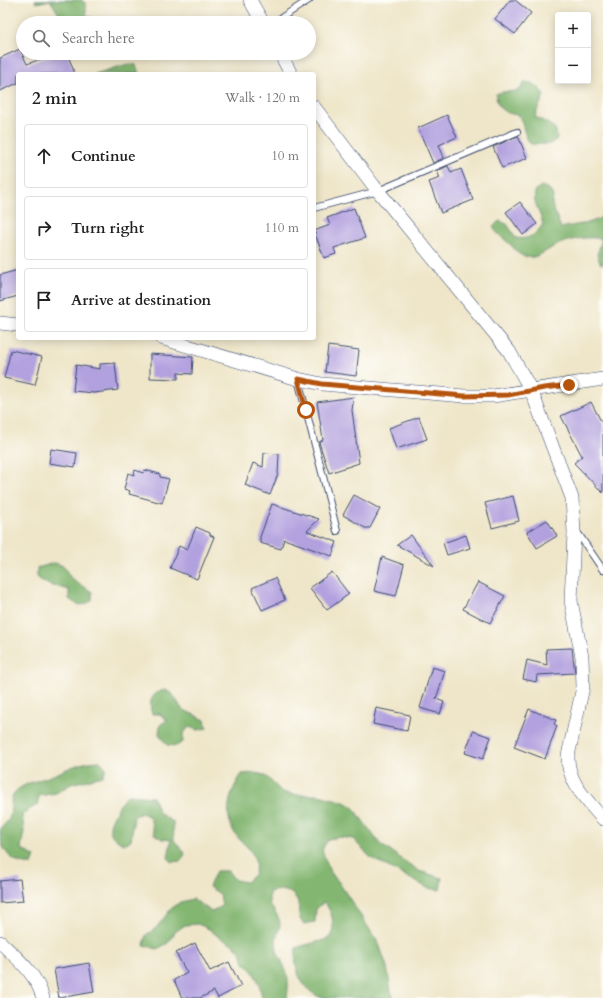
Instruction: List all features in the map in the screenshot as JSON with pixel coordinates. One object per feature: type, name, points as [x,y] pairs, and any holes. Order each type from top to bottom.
[{"type":"street","points":[[250,0],[259,16]]},
{"type":"street","points":[[284,60],[290,72]]},
{"type":"street","points":[[316,110],[378,191],[509,351],[531,390],[572,498],[574,528],[571,601],[582,657],[583,687],[568,756],[568,766],[570,774],[583,796],[603,819]]},
{"type":"street","points":[[0,323],[16,324]]},
{"type":"street","points":[[168,340],[298,379],[322,384],[464,396],[508,395],[531,390],[603,380]]},
{"type":"street","points":[[0,942],[30,970],[41,990],[43,998]]},
{"type":"lane","points":[[284,16],[309,0]]},
{"type":"lane","points":[[316,207],[378,191],[517,132]]},
{"type":"lane","points":[[298,379],[338,531]]},
{"type":"lane","points":[[574,528],[603,570]]},
{"type":"green space","points":[[35,0],[50,0],[36,3]]},
{"type":"green space","points":[[50,0],[82,0],[86,4],[86,15],[88,16],[60,16]]},
{"type":"green space","points":[[128,64],[136,65],[138,72],[102,72]]},
{"type":"green space","points":[[524,82],[536,85],[544,94],[535,117],[551,125],[556,130],[557,139],[550,144],[531,144],[526,137],[522,122],[518,115],[505,111],[499,107],[497,103],[496,94],[520,90]]},
{"type":"green space","points":[[541,186],[549,189],[553,196],[552,205],[561,228],[589,223],[603,216],[603,264],[600,263],[597,255],[602,239],[585,238],[567,241],[534,257],[529,257],[518,253],[495,230],[493,227],[499,221],[507,224],[516,238],[532,236],[538,231],[543,224],[536,204],[535,191]]},
{"type":"green space","points":[[54,563],[64,567],[72,579],[92,592],[92,600],[83,605],[75,603],[69,599],[69,590],[49,585],[37,577],[37,568]]},
{"type":"green space","points":[[166,690],[173,695],[182,709],[205,720],[207,728],[198,730],[189,727],[183,734],[183,742],[176,746],[167,745],[159,734],[160,725],[167,720],[160,714],[152,714],[151,709],[151,701],[154,695]]},
{"type":"green space","points":[[100,761],[106,768],[103,776],[71,784],[56,793],[39,796],[37,805],[22,814],[24,831],[21,848],[35,857],[32,864],[19,862],[9,856],[2,845],[0,831],[9,819],[11,812],[11,801],[15,792],[27,784],[74,766]]},
{"type":"green space","points":[[254,773],[265,775],[282,792],[294,795],[318,795],[342,801],[352,806],[380,844],[419,871],[442,878],[440,890],[428,888],[371,858],[353,839],[340,837],[328,839],[322,850],[330,872],[338,881],[379,944],[387,967],[391,992],[394,998],[323,998],[315,995],[309,990],[304,985],[297,971],[295,956],[296,948],[332,936],[332,918],[324,902],[316,909],[315,922],[303,924],[299,915],[296,898],[294,895],[282,890],[269,892],[269,904],[279,919],[280,924],[276,942],[278,953],[287,975],[287,998],[262,998],[259,983],[253,972],[244,963],[241,951],[209,929],[198,924],[185,925],[175,932],[168,943],[157,949],[144,945],[146,935],[156,928],[171,909],[180,902],[193,899],[212,912],[222,906],[220,894],[209,887],[216,871],[228,871],[235,880],[246,882],[255,874],[255,859],[253,854],[234,832],[229,817],[229,802],[234,788],[242,774]]},
{"type":"green space","points":[[128,795],[153,797],[159,813],[173,822],[174,840],[185,854],[181,861],[172,862],[168,858],[171,840],[162,839],[154,834],[150,817],[142,813],[134,816],[131,841],[123,844],[113,837],[110,825],[121,802]]},
{"type":"building","points":[[510,0],[515,0],[531,13],[515,34],[495,19]]},
{"type":"building","points":[[16,51],[16,60],[25,60],[27,64],[38,60],[70,60],[74,72],[16,72],[16,84],[0,91],[0,58]]},
{"type":"building","points":[[447,115],[457,137],[439,145],[444,158],[433,163],[418,128]]},
{"type":"building","points":[[518,136],[527,158],[502,168],[493,147]]},
{"type":"building","points":[[448,166],[451,173],[461,169],[473,200],[441,213],[429,182],[440,178],[437,171]]},
{"type":"building","points":[[520,202],[537,224],[523,235],[506,212]]},
{"type":"building","points":[[354,208],[365,238],[334,248],[336,254],[324,258],[316,236],[316,230],[330,225],[327,218]]},
{"type":"building","points":[[16,271],[16,297],[0,301],[0,275]]},
{"type":"building","points":[[328,346],[359,350],[356,376],[325,372]]},
{"type":"building","points":[[11,350],[42,357],[35,385],[4,378]]},
{"type":"building","points":[[150,354],[193,357],[192,374],[178,373],[178,379],[150,378]]},
{"type":"building","points":[[115,363],[118,390],[94,393],[73,391],[76,365],[100,369],[100,364]]},
{"type":"building","points":[[354,397],[352,410],[359,463],[329,473],[319,442],[323,440],[317,402]]},
{"type":"building","points":[[591,402],[603,425],[603,493],[574,463],[582,456],[561,416]]},
{"type":"building","points":[[419,417],[427,439],[396,449],[389,428]]},
{"type":"building","points":[[51,449],[77,453],[75,467],[49,463]]},
{"type":"building","points":[[264,453],[279,454],[278,474],[270,495],[245,485],[253,463],[263,467]]},
{"type":"building","points":[[135,470],[143,473],[144,470],[160,474],[160,477],[169,479],[162,503],[129,494],[130,491],[124,489],[128,473],[134,475]]},
{"type":"building","points":[[354,495],[380,509],[370,528],[365,528],[343,515]]},
{"type":"building","points":[[513,496],[519,521],[492,528],[485,503]]},
{"type":"building","points":[[272,504],[319,519],[307,531],[337,542],[332,556],[284,539],[281,549],[260,543],[260,537]]},
{"type":"building","points":[[547,520],[557,536],[537,548],[527,532]]},
{"type":"building","points":[[196,527],[210,533],[210,535],[214,537],[197,579],[170,568],[179,546],[187,550]]},
{"type":"building","points":[[411,535],[434,566],[397,545]]},
{"type":"building","points":[[466,535],[470,548],[447,555],[443,543]]},
{"type":"building","points":[[382,557],[404,565],[396,596],[374,591]]},
{"type":"building","points":[[332,572],[349,594],[327,610],[310,588]]},
{"type":"building","points":[[275,578],[285,600],[262,610],[252,588]]},
{"type":"building","points":[[478,582],[505,596],[490,623],[463,609]]},
{"type":"building","points":[[572,648],[575,673],[537,675],[536,682],[523,679],[527,660],[547,665],[546,649]]},
{"type":"building","points":[[432,667],[445,671],[436,699],[444,702],[440,714],[420,708]]},
{"type":"building","points":[[376,708],[410,715],[407,731],[373,724]]},
{"type":"building","points":[[529,709],[556,720],[554,724],[557,726],[545,759],[514,747]]},
{"type":"building","points":[[473,731],[491,737],[483,759],[465,753]]},
{"type":"building","points":[[20,879],[23,901],[0,903],[0,881]]},
{"type":"building","points":[[195,943],[210,971],[229,962],[241,986],[218,998],[214,991],[200,998],[182,998],[174,980],[187,973],[176,953]]},
{"type":"building","points":[[89,963],[94,992],[59,998],[54,969]]},
{"type":"route","points":[[306,410],[298,379],[322,384],[464,396],[508,395],[569,385]]}]
